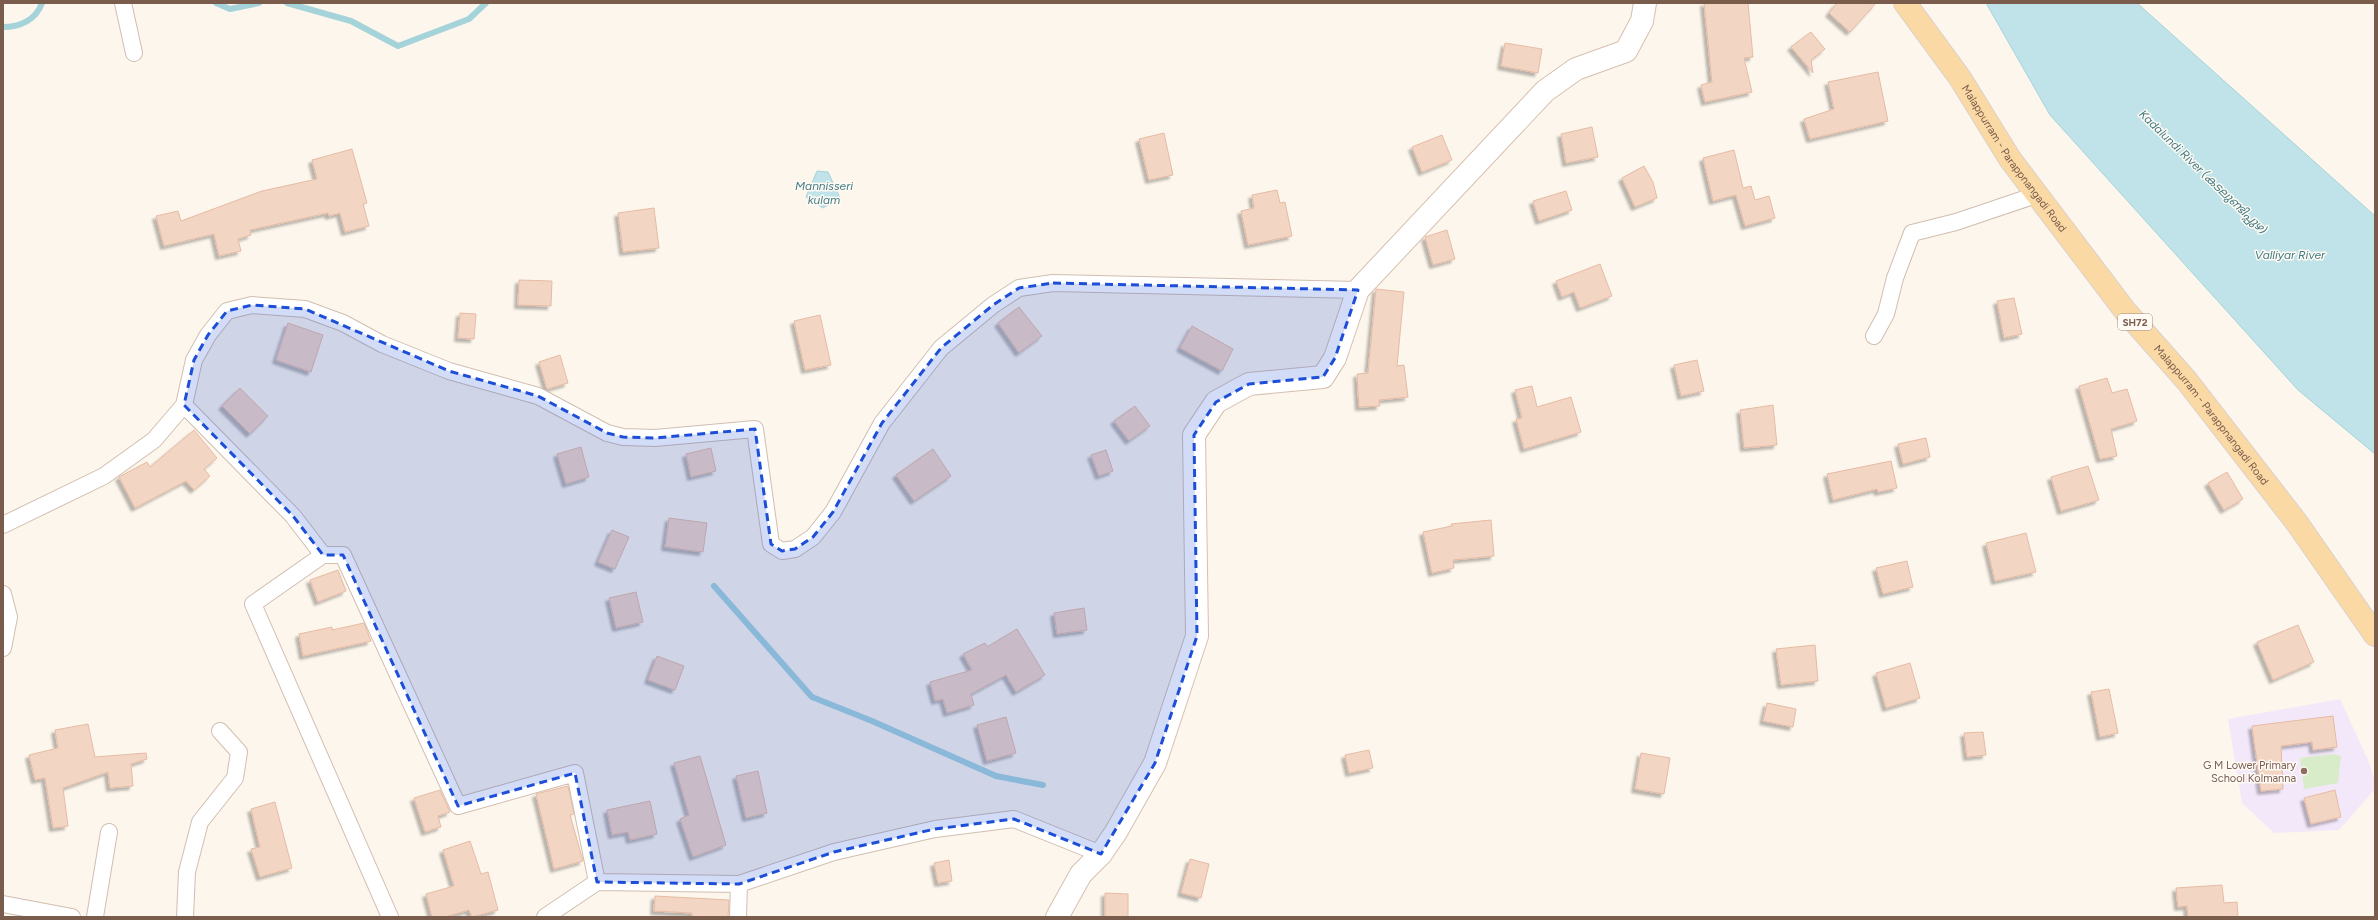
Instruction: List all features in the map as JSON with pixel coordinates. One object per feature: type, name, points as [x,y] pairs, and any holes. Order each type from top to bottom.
[{"type":"main road","points":[[1057,917],[1081,874],[1101,854],[1132,805],[1155,763],[1198,636],[1194,435],[1216,402],[1249,384],[1323,377],[1335,358],[1358,290],[1545,91],[1576,69],[1626,51],[1642,21],[1645,3]]},
{"type":"main road","name":"Malappurram - Parappnangadi Road","points":[[1905,3],[1960,78],[2010,159],[2036,195],[2126,312],[2187,381],[2297,523],[2375,635]]},
{"type":"street","points":[[123,3],[134,53]]},
{"type":"street","points":[[1874,336],[1886,314],[1895,278],[1912,233],[1956,222],[2036,195]]},
{"type":"street","points":[[3,525],[104,476],[154,440],[184,405],[194,360],[208,334],[227,311],[252,305],[305,309],[343,323],[382,344],[449,371],[538,396],[608,433],[623,438],[655,438],[755,429],[770,537],[772,544],[782,551],[795,549],[814,537],[833,512],[882,424],[941,348],[993,304],[1019,288],[1053,283],[1358,290]]},
{"type":"street","points":[[184,405],[293,516],[323,555]]},
{"type":"street","points":[[390,917],[253,604],[323,555],[343,555],[458,806],[575,772],[597,882]]},
{"type":"street","points":[[3,594],[9,617],[3,648]]},
{"type":"street","points":[[185,917],[187,872],[200,822],[235,778],[239,752],[220,730]]},
{"type":"street","points":[[544,917],[597,882],[739,884],[834,852],[935,829],[1014,819],[1101,854]]},
{"type":"street","points":[[96,917],[109,832]]},
{"type":"street","points":[[738,917],[739,884]]},
{"type":"street","points":[[3,904],[72,917]]},
{"type":"highlighted area","points":[[1053,283],[1358,290],[1335,358],[1323,377],[1249,384],[1216,402],[1194,435],[1197,636],[1155,763],[1101,854],[1014,819],[935,829],[834,852],[739,884],[597,882],[575,773],[458,806],[343,555],[323,555],[293,516],[184,405],[194,360],[208,335],[227,311],[252,305],[305,309],[449,371],[538,396],[607,433],[623,437],[655,438],[755,429],[771,544],[782,551],[795,549],[813,537],[833,512],[882,423],[941,348],[993,305],[1019,288]]},
{"type":"shaded area","name":"G M Lower Primary School Kolmanna","points":[[2340,699],[2368,760],[2375,781],[2375,789],[2339,830],[2274,833],[2242,803],[2228,719]]},
{"type":"green space","points":[[2333,754],[2341,756],[2338,783],[2304,789],[2300,758]]},
{"type":"water","name":"Valliyar River","points":[[1986,3],[2137,3],[2375,216],[2375,454],[2298,390],[2050,115]]},
{"type":"water","name":"Mannisseri kulam","points":[[817,171],[828,172],[840,198],[823,208],[806,197]]},
{"type":"building","points":[[1704,3],[1748,3],[1753,57],[1744,58],[1752,92],[1705,102],[1701,85],[1712,82]]},
{"type":"building","points":[[1837,3],[1876,3],[1850,32],[1829,13]]},
{"type":"building","points":[[1811,32],[1825,49],[1811,60],[1813,73],[1791,47]]},
{"type":"building","points":[[1505,43],[1542,49],[1538,73],[1501,66]]},
{"type":"building","points":[[1878,72],[1888,121],[1810,139],[1804,119],[1834,109],[1828,82]]},
{"type":"building","points":[[1592,127],[1598,157],[1566,163],[1561,134]]},
{"type":"building","points":[[1164,133],[1173,175],[1149,180],[1139,139]]},
{"type":"building","points":[[1442,135],[1452,160],[1422,172],[1412,147]]},
{"type":"building","points":[[352,149],[367,203],[363,204],[369,226],[345,232],[340,213],[329,216],[328,213],[250,230],[251,235],[238,239],[241,251],[219,256],[214,234],[164,246],[156,216],[178,211],[181,221],[262,191],[317,179],[312,160]]},
{"type":"building","points":[[1734,150],[1743,188],[1751,186],[1755,200],[1769,196],[1775,218],[1745,226],[1736,195],[1713,201],[1703,158]]},
{"type":"building","points":[[1644,166],[1653,182],[1657,198],[1635,207],[1622,178]]},
{"type":"building","points":[[1277,190],[1280,203],[1285,202],[1292,236],[1248,245],[1241,211],[1254,208],[1252,195]]},
{"type":"building","points":[[1566,191],[1572,210],[1539,221],[1533,201]]},
{"type":"building","points":[[654,208],[659,248],[623,252],[618,213]]},
{"type":"building","points":[[1447,230],[1455,259],[1433,265],[1425,237]]},
{"type":"building","points":[[1600,264],[1612,296],[1580,308],[1574,292],[1562,297],[1556,281]]},
{"type":"building","points":[[519,280],[552,281],[551,306],[518,305]]},
{"type":"building","points":[[1376,289],[1404,292],[1397,366],[1404,365],[1408,397],[1379,400],[1380,406],[1359,407],[1357,374],[1368,373]]},
{"type":"building","points":[[2014,298],[2022,334],[2004,338],[1997,301]]},
{"type":"building","points":[[1019,307],[1042,336],[1019,353],[998,323]]},
{"type":"building","points":[[460,313],[476,314],[474,339],[458,338]]},
{"type":"building","points":[[820,315],[831,365],[805,370],[794,321]]},
{"type":"building","points":[[288,323],[323,335],[311,372],[276,360]]},
{"type":"building","points":[[1192,326],[1233,349],[1222,371],[1180,348]]},
{"type":"building","points":[[560,355],[568,383],[547,389],[539,362]]},
{"type":"building","points":[[1697,360],[1704,391],[1681,396],[1674,365]]},
{"type":"building","points":[[2107,378],[2112,393],[2127,389],[2137,421],[2111,429],[2117,456],[2100,459],[2079,386]]},
{"type":"building","points":[[1532,386],[1537,407],[1571,397],[1581,432],[1524,449],[1516,419],[1522,418],[1515,390]]},
{"type":"building","points":[[240,388],[268,416],[250,434],[222,406]]},
{"type":"building","points":[[1773,405],[1777,445],[1744,448],[1740,410]]},
{"type":"building","points":[[1135,406],[1150,426],[1129,441],[1114,421]]},
{"type":"building","points":[[194,430],[217,458],[204,469],[210,476],[194,490],[186,481],[135,508],[119,477],[147,462],[150,467]]},
{"type":"building","points":[[1926,438],[1930,457],[1903,464],[1898,444]]},
{"type":"building","points":[[581,447],[589,477],[566,484],[557,454]]},
{"type":"building","points":[[711,448],[716,471],[691,477],[686,454]]},
{"type":"building","points":[[933,449],[951,476],[914,501],[896,475]]},
{"type":"building","points":[[1106,450],[1113,471],[1099,476],[1091,455]]},
{"type":"building","points":[[1891,461],[1897,488],[1878,492],[1877,489],[1833,500],[1827,474]]},
{"type":"building","points":[[2088,466],[2099,500],[2061,511],[2051,477]]},
{"type":"building","points":[[2227,472],[2243,499],[2224,510],[2208,483]]},
{"type":"building","points":[[669,518],[707,523],[703,552],[665,547]]},
{"type":"building","points":[[1491,520],[1494,556],[1453,560],[1454,568],[1432,573],[1423,532],[1452,526],[1451,524]]},
{"type":"building","points":[[612,530],[629,537],[615,569],[598,562]]},
{"type":"building","points":[[2026,533],[2036,572],[1995,581],[1986,543]]},
{"type":"building","points":[[1907,561],[1913,587],[1883,594],[1876,568]]},
{"type":"building","points":[[338,570],[346,591],[318,602],[310,580]]},
{"type":"building","points":[[636,592],[643,622],[616,628],[609,598]]},
{"type":"building","points":[[1084,608],[1087,630],[1057,634],[1054,613]]},
{"type":"building","points":[[364,623],[371,641],[303,656],[299,634],[332,627],[332,630]]},
{"type":"building","points":[[2298,625],[2314,662],[2273,680],[2257,642]]},
{"type":"building","points":[[1017,629],[1045,675],[1016,692],[1006,675],[971,694],[974,705],[947,713],[943,699],[935,701],[930,682],[972,670],[963,654],[985,643],[987,647]]},
{"type":"building","points":[[1815,645],[1818,681],[1781,685],[1776,649]]},
{"type":"building","points":[[657,656],[684,666],[675,690],[648,680]]},
{"type":"building","points":[[1910,663],[1920,698],[1886,708],[1876,673]]},
{"type":"building","points":[[2109,689],[2118,733],[2100,737],[2091,692]]},
{"type":"building","points":[[1767,703],[1796,709],[1793,727],[1763,721]]},
{"type":"building","points":[[2333,716],[2337,747],[2313,750],[2312,742],[2281,746],[2283,789],[2261,791],[2252,726]]},
{"type":"building","points":[[1006,717],[1016,753],[987,761],[977,725]]},
{"type":"building","points":[[88,724],[95,757],[146,753],[147,759],[131,764],[133,786],[110,788],[108,772],[63,788],[68,826],[53,828],[45,778],[35,780],[29,755],[58,748],[55,730]]},
{"type":"building","points":[[1983,732],[1986,755],[1967,757],[1964,733]]},
{"type":"building","points":[[1369,750],[1373,768],[1349,773],[1345,755]]},
{"type":"building","points":[[1641,753],[1670,758],[1664,794],[1635,789]]},
{"type":"building","points":[[700,756],[726,845],[693,857],[680,819],[689,815],[674,763]]},
{"type":"building","points":[[758,771],[767,813],[746,818],[736,776]]},
{"type":"building","points":[[568,786],[574,814],[570,815],[583,861],[554,869],[536,794]]},
{"type":"building","points":[[440,790],[450,812],[438,816],[441,827],[425,832],[414,798]]},
{"type":"building","points":[[2335,790],[2341,817],[2311,824],[2304,798]]},
{"type":"building","points":[[650,801],[657,834],[630,840],[628,832],[612,835],[607,810]]},
{"type":"building","points":[[275,802],[292,868],[260,877],[251,849],[260,847],[251,809]]},
{"type":"building","points":[[470,841],[481,874],[488,872],[498,910],[472,917],[469,910],[445,917],[432,917],[426,894],[454,886],[443,850]]},
{"type":"building","points":[[1190,859],[1209,864],[1201,898],[1181,893]]},
{"type":"building","points":[[949,860],[952,881],[938,883],[934,863]]},
{"type":"building","points":[[2222,885],[2224,903],[2237,902],[2238,917],[2188,917],[2187,906],[2178,907],[2176,888]]},
{"type":"building","points":[[1105,893],[1128,894],[1128,917],[1105,917]]},
{"type":"building","points":[[655,896],[729,900],[728,917],[692,917],[692,913],[654,911]]},
{"type":"waterway","points":[[3,27],[15,26],[32,18],[42,3]]},
{"type":"waterway","points":[[216,3],[230,9],[259,3]]},
{"type":"waterway","points":[[287,3],[351,21],[398,46],[469,19],[486,3]]},
{"type":"waterway","points":[[714,586],[812,697],[872,721],[996,776],[1043,785]]},
{"type":"place","name":"G M Lower Primary School Kolmanna","points":[[2304,771]]},
{"type":"water label","name":"Kadalundi River (കടലുണ്ടിപ്പുഴ)","points":[[2203,172]]}]
